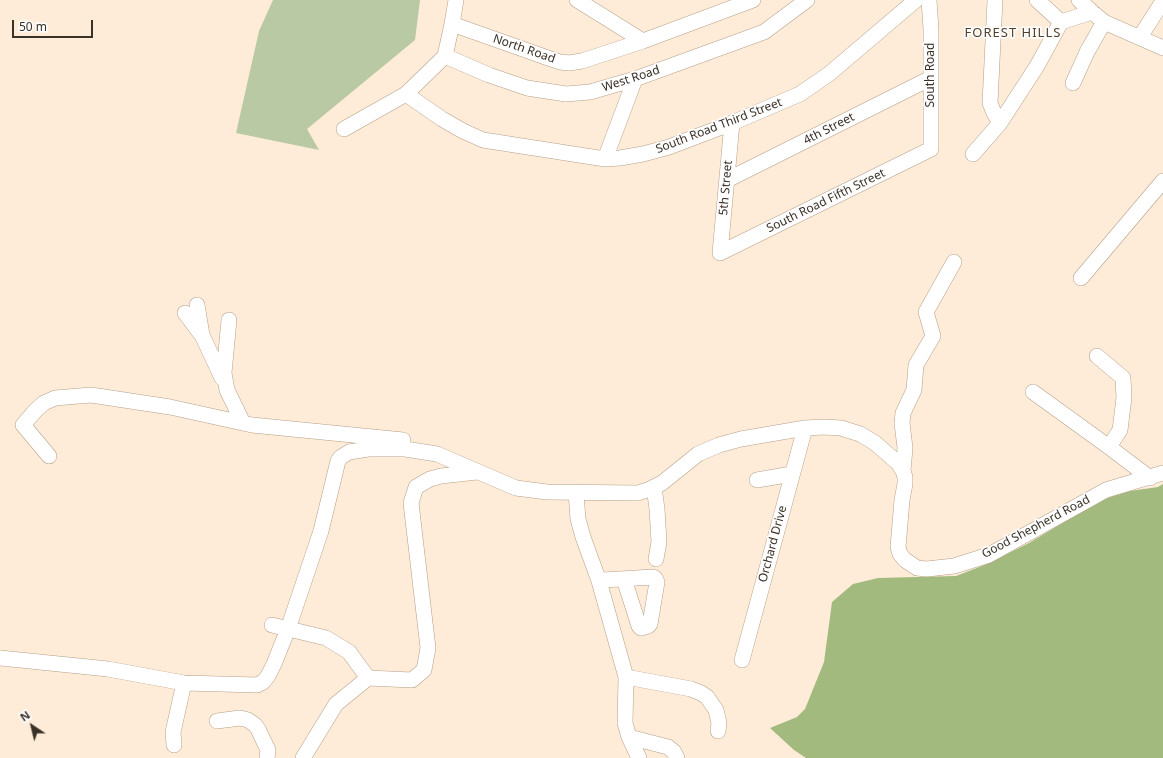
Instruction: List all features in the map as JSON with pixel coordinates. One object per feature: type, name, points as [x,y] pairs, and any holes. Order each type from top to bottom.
[{"type":"street","points":[[344,129],[406,94],[445,56],[456,0]]},
{"type":"street","points":[[577,0],[643,42]]},
{"type":"street","name":"North Road","points":[[452,24],[560,62],[582,62],[643,42],[753,0]]},
{"type":"street","name":"West Road","points":[[445,56],[489,75],[527,88],[566,94],[590,92],[635,79],[764,32],[807,0]]},
{"type":"street","name":"South Road Third Street","points":[[406,94],[442,119],[483,140],[605,159],[643,154],[669,147],[732,123],[800,94],[829,74],[916,0]]},
{"type":"street","name":"South Road","points":[[929,0],[931,29],[931,149]]},
{"type":"street","points":[[995,0],[990,102],[1000,123]]},
{"type":"street","points":[[1037,0],[1061,22]]},
{"type":"street","points":[[1079,0],[1104,22],[1163,48]]},
{"type":"street","points":[[1140,37],[1163,1]]},
{"type":"street","points":[[973,154],[1000,123],[1037,66],[1061,22],[1092,12]]},
{"type":"street","points":[[1073,83],[1087,52],[1104,22]]},
{"type":"street","name":"4th Street","points":[[727,180],[931,78]]},
{"type":"street","points":[[605,159],[635,79]]},
{"type":"street","name":"5th Street","points":[[720,253],[732,123]]},
{"type":"street","name":"South Road Fifth Street","points":[[720,253],[931,149]]},
{"type":"street","points":[[1081,278],[1163,180]]},
{"type":"street","name":"Good Shepherd Road","points":[[954,262],[926,312],[933,336],[916,365],[914,390],[903,413],[902,423],[905,448],[903,471],[905,484],[901,507],[898,547],[900,554],[905,560],[918,568],[927,569],[954,566],[989,555],[1106,490],[1156,476]]},
{"type":"street","points":[[191,309],[242,423]]},
{"type":"street","points":[[227,390],[224,373],[229,320]]},
{"type":"street","points":[[1097,356],[1123,378],[1124,398],[1120,430],[1109,447]]},
{"type":"street","points":[[1033,392],[1109,447],[1156,476]]},
{"type":"street","points":[[49,456],[23,425],[44,403],[55,398],[91,395],[170,407],[242,423],[426,444],[434,449],[437,454]]},
{"type":"street","points":[[0,658],[108,669],[184,683],[258,685],[268,676],[288,629],[321,531],[338,461],[349,452],[368,449],[405,449],[437,454],[516,488],[547,492],[638,493],[662,483],[698,454],[719,445],[741,439],[805,428],[824,427],[841,428],[860,434],[888,453],[898,463],[903,471]]},
{"type":"street","name":"Orchard Drive","points":[[742,660],[805,428]]},
{"type":"street","points":[[303,758],[336,704],[368,678],[412,680],[424,670],[428,648],[411,503],[416,487],[430,479],[441,476],[478,472]]},
{"type":"street","points":[[757,480],[792,474]]},
{"type":"street","points":[[654,487],[658,509],[659,542],[656,559]]},
{"type":"street","points":[[576,493],[578,519],[626,677],[625,723],[628,737],[639,758]]},
{"type":"street","points":[[598,581],[624,579]]},
{"type":"street","points":[[272,625],[326,638],[349,652],[368,678]]},
{"type":"street","points":[[626,677],[700,692],[707,697],[716,710],[719,723],[718,731]]},
{"type":"street","points":[[174,746],[173,732],[184,683]]},
{"type":"street","points":[[217,721],[240,718],[248,720],[255,725],[258,728],[268,750],[267,758]]},
{"type":"street","points":[[628,737],[668,747],[674,752],[677,758]]},
{"type":"green space","points":[[273,0],[420,0],[415,40],[307,129],[319,150],[236,133],[259,31]]},
{"type":"green space","points":[[1163,484],[1163,758],[806,758],[794,750],[770,728],[797,717],[805,709],[824,662],[832,602],[853,584],[878,578],[956,576],[987,564],[1029,543],[1101,500],[1130,491],[1158,487]]},
{"type":"district","name":"FOREST HILLS","points":[[1013,33]]}]
